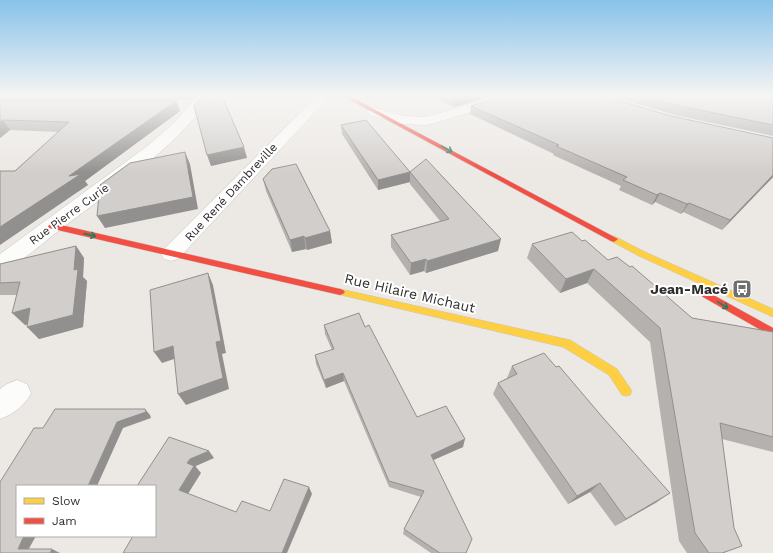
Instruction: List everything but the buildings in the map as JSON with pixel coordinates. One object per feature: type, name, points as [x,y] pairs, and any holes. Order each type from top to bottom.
[{"type":"main road","points":[[395,122],[642,254],[773,313]]},
{"type":"main road","points":[[426,122],[432,124]]},
{"type":"main road","points":[[481,158],[547,204]]},
{"type":"main road","name":"Rue Hilaire Michaut","points":[[52,226],[566,343],[613,372],[626,391]]},
{"type":"main road","points":[[642,254],[689,285],[773,333]]},
{"type":"street","name":"Rue Pierre Curie","points":[[0,264],[156,148],[176,130],[182,122]]},
{"type":"street","name":"Rue René Dambreville","points":[[171,254],[299,122]]},
{"type":"street","points":[[417,122],[432,124]]},
{"type":"street","points":[[413,131],[438,122]]},
{"type":"traffic: slow","points":[[614,239],[642,254],[773,313]]},
{"type":"traffic: slow","points":[[340,292],[566,343],[613,372],[626,391]]},
{"type":"traffic: jam","points":[[394,122],[614,239]]},
{"type":"traffic: jam","points":[[52,226],[340,292]]},
{"type":"traffic: jam","points":[[706,295],[773,333]]},
{"type":"place","name":"Jean-Macé","points":[[742,289]]}]
